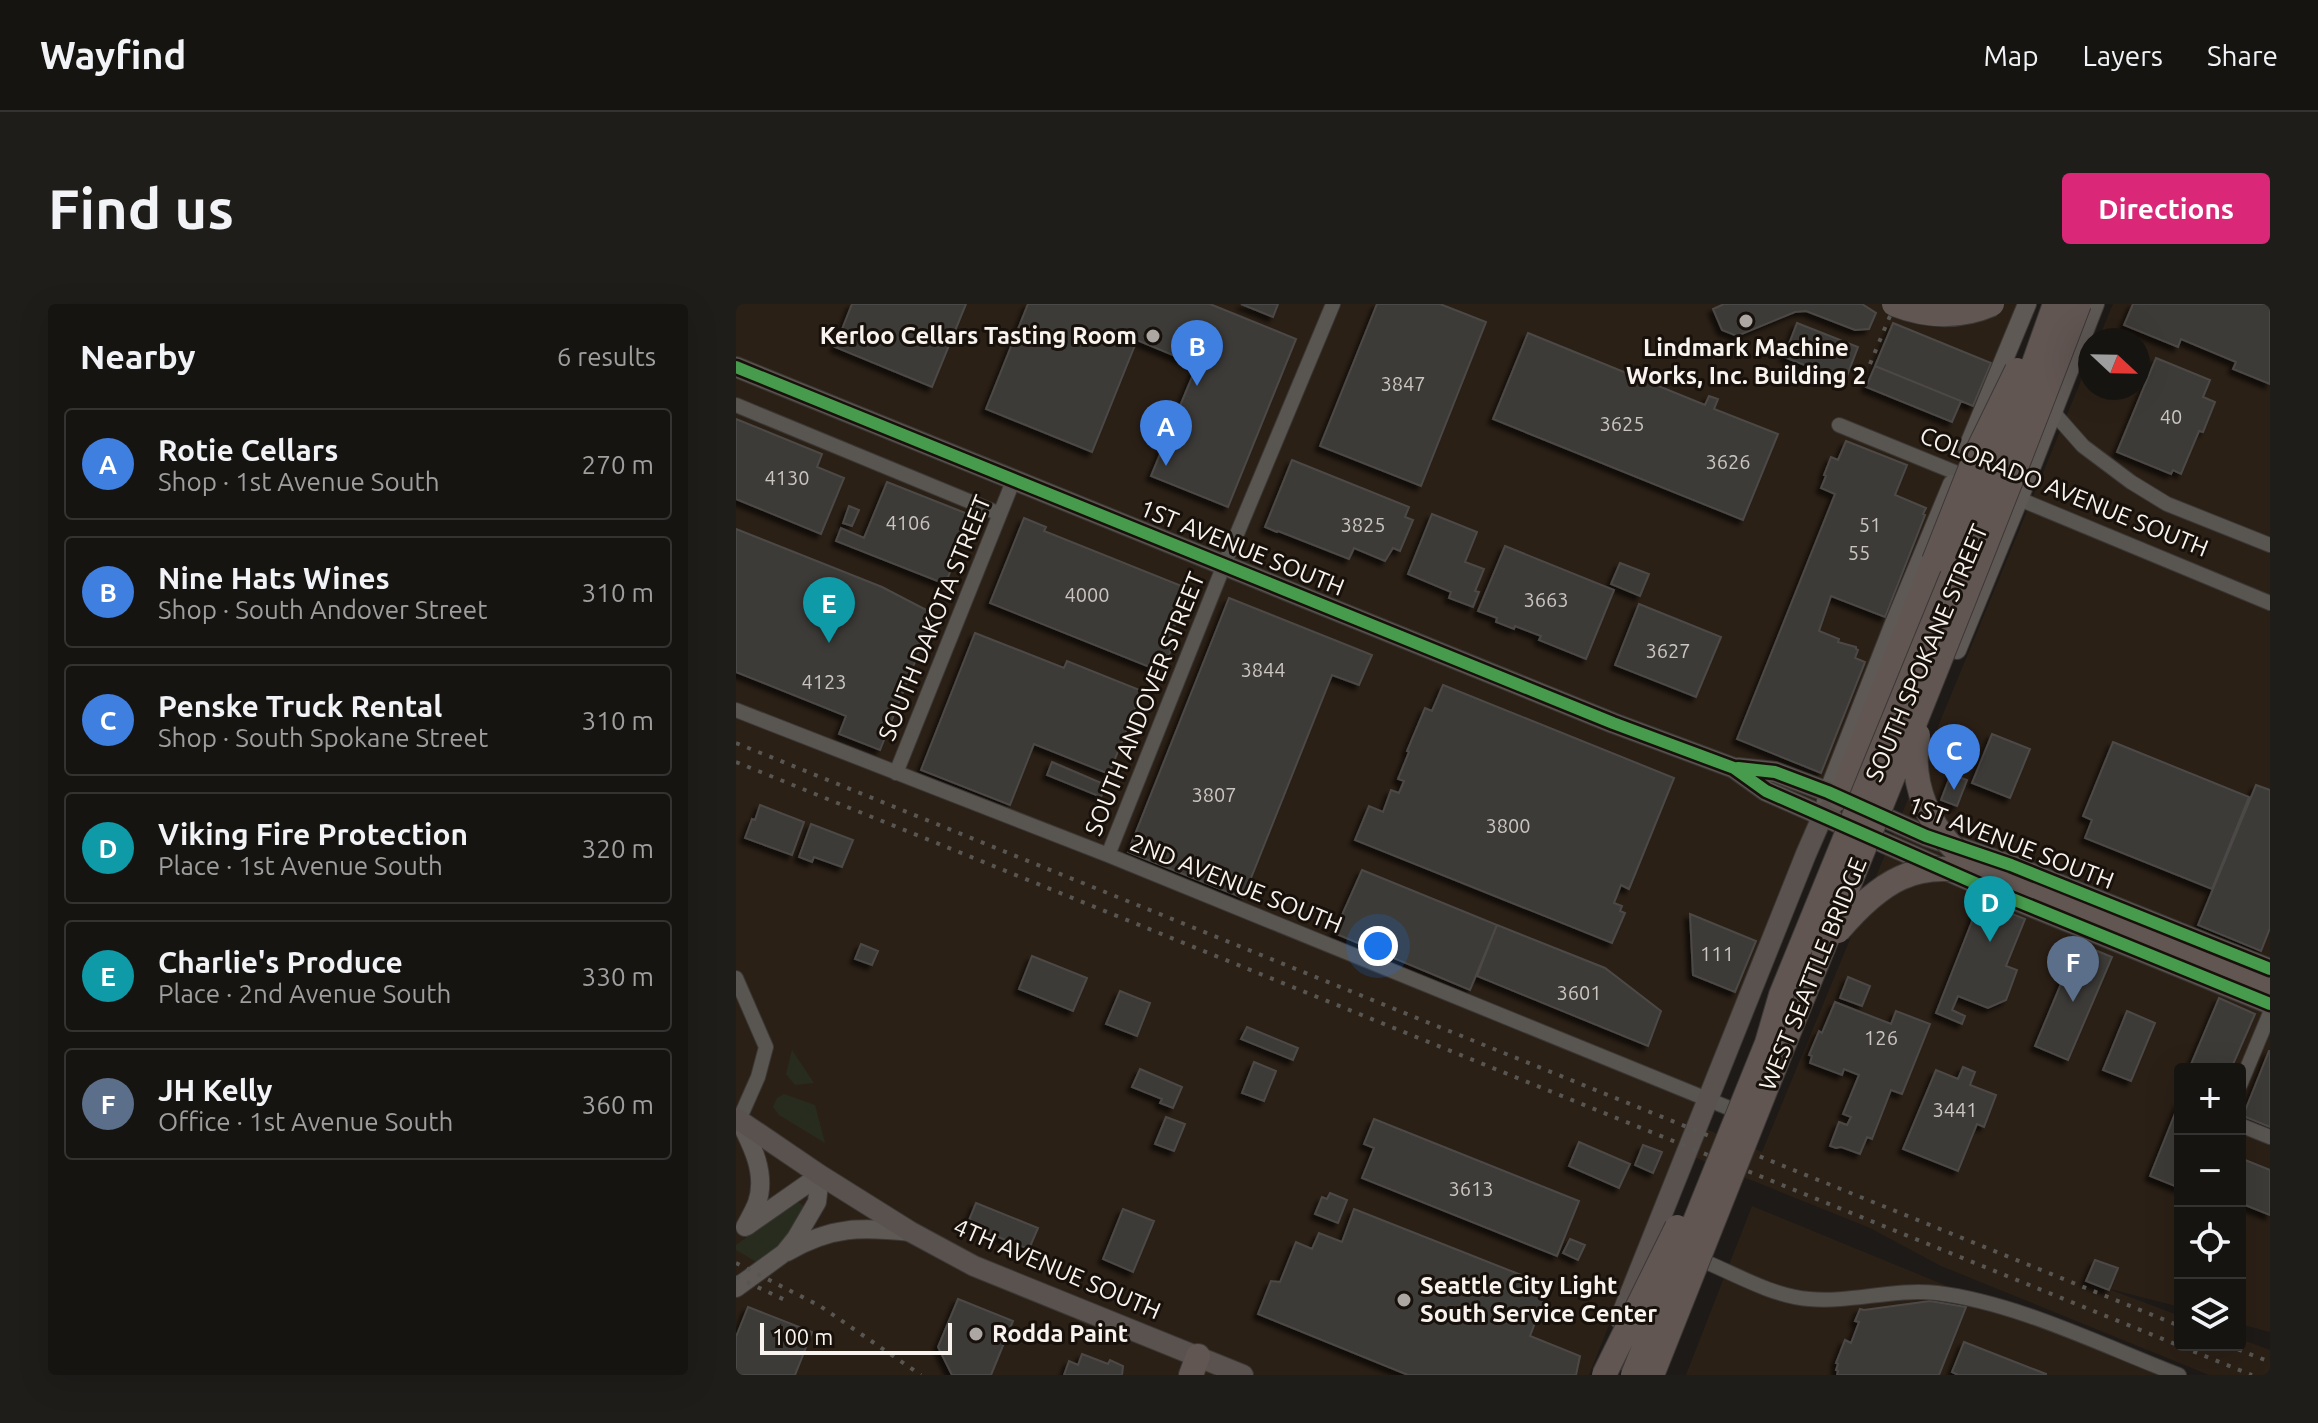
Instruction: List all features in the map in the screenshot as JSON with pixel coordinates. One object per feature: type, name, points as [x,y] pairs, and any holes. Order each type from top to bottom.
[{"type":"highway","points":[[1894,304],[1922,313],[1938,314],[1970,312],[1992,304]]},
{"type":"highway","points":[[1830,802],[1909,625],[1977,452],[2053,304]]},
{"type":"highway","name":"WEST SEATTLE BRIDGE","points":[[1633,1375],[1767,1043],[1781,995],[2000,459],[2053,304]]},
{"type":"highway","name":"WEST SEATTLE BRIDGE","points":[[1652,1375],[1823,948],[2063,369],[2079,304]]},
{"type":"highway","points":[[2063,369],[2092,304]]},
{"type":"highway","points":[[1925,701],[1914,753],[1920,796],[1931,820],[1956,850],[2005,882]]},
{"type":"highway","points":[[1823,948],[1872,894],[1887,884],[1908,874],[1956,869],[2005,882],[2270,986]]},
{"type":"highway","points":[[1604,1375],[1699,1181],[1757,1039],[1781,995]]},
{"type":"main road","name":"SOUTH SPOKANE STREET","points":[[1598,1375],[1830,802],[1926,547],[2027,304]]},
{"type":"main road","points":[[2009,347],[2063,369]]},
{"type":"main road","name":"1ST AVENUE SOUTH","points":[[736,367],[1613,723],[1734,768],[1766,791],[1830,802],[1887,818],[1926,836],[2011,865],[2270,969]]},
{"type":"main road","name":"SOUTH SPOKANE STREET","points":[[1659,1375],[2019,499],[2053,412],[2063,369]]},
{"type":"main road","points":[[1926,547],[1988,574]]},
{"type":"main road","name":"1ST AVENUE SOUTH","points":[[1830,802],[1878,839],[2000,894],[2270,1004]]},
{"type":"main road","points":[[738,1119],[756,1156],[759,1170],[758,1201],[740,1230]]},
{"type":"main road","name":"4TH AVENUE SOUTH","points":[[738,1119],[911,1232],[974,1266],[1195,1366],[1243,1375]]},
{"type":"main road","points":[[740,1230],[820,1175]]},
{"type":"main road","points":[[784,1253],[817,1202],[820,1175]]},
{"type":"main road","points":[[1670,1196],[1724,1217]]},
{"type":"main road","points":[[736,1288],[784,1253],[815,1238],[858,1228],[911,1232]]},
{"type":"main road","points":[[1653,1239],[1706,1262]]},
{"type":"street","name":"SOUTH ANDOVER STREET","points":[[1108,855],[1333,304]]},
{"type":"street","points":[[736,405],[1000,514]]},
{"type":"street","name":"COLORADO AVENUE SOUTH","points":[[2053,412],[2083,446],[2131,482],[2167,504],[2270,545]]},
{"type":"street","name":"COLORADO AVENUE SOUTH","points":[[1839,425],[2270,603]]},
{"type":"street","name":"SOUTH DAKOTA STREET","points":[[896,773],[1014,479]]},
{"type":"street","name":"2ND AVENUE SOUTH","points":[[736,710],[1108,855],[1762,1122]]},
{"type":"street","points":[[736,978],[766,1047],[758,1077],[738,1119]]},
{"type":"street","points":[[2246,1071],[2270,1013]]},
{"type":"street","points":[[2246,1127],[2270,1137]]},
{"type":"street","points":[[1706,1262],[1792,1297],[1831,1299],[1891,1293],[1934,1293],[1999,1306],[2179,1375]]},
{"type":"shaded area","points":[[736,304],[2029,304],[1691,1123],[1762,1152],[2078,388],[2078,400],[2150,400],[2150,328],[2103,328],[2113,304],[2270,304],[2270,1332],[2246,1326],[2246,1063],[2174,1063],[2174,1305],[2106,1288],[2174,1314],[2174,1351],[2246,1351],[2246,1341],[2270,1350],[2270,1375],[2209,1375],[1941,1266],[1870,1228],[1679,1151],[1589,1375],[736,1375]]},
{"type":"shaded area","points":[[1752,1206],[2164,1375],[1686,1375]]},
{"type":"green space","points":[[792,1050],[814,1083],[795,1085],[786,1074]]},
{"type":"green space","points":[[784,1094],[815,1105],[825,1143],[779,1115],[773,1107],[777,1098]]},
{"type":"green space","points":[[797,1201],[805,1207],[793,1232],[760,1264],[736,1250],[736,1245]]},
{"type":"building","points":[[852,304],[966,304],[932,387],[835,347]]},
{"type":"building","points":[[1028,304],[1210,304],[1296,339],[1228,507],[1151,476],[1197,365],[1137,340],[1092,452],[986,409]]},
{"type":"building","points":[[1241,304],[1278,304],[1273,317]]},
{"type":"building","points":[[1377,304],[1440,304],[1486,322],[1421,486],[1320,446]]},
{"type":"building","name":"Lindmark Machine Works, Inc. Building 2","points":[[1724,304],[1862,304],[1876,313],[1869,329],[1855,330],[1806,311],[1795,312],[1737,336],[1722,330],[1713,309]]},
{"type":"building","points":[[2133,304],[2270,304],[2270,384],[2233,369],[2236,362],[2181,339],[2178,347],[2150,336],[2150,328],[2124,325]]},
{"type":"building","points":[[1797,323],[1858,347],[1845,381],[1784,357]]},
{"type":"building","points":[[1893,323],[1991,363],[1973,406],[1875,366]]},
{"type":"building","points":[[1528,333],[1705,405],[1709,396],[1718,399],[1714,409],[1778,434],[1743,520],[1493,419]]},
{"type":"building","points":[[2156,358],[2210,380],[2203,397],[2215,402],[2181,474],[2173,470],[2171,474],[2117,452],[2139,400],[2150,400],[2150,372]]},
{"type":"building","points":[[1875,366],[1961,401],[1952,422],[1866,387]]},
{"type":"building","points":[[736,419],[822,454],[817,467],[844,478],[821,534],[736,499]]},
{"type":"building","points":[[1846,441],[1907,465],[1895,495],[1926,508],[1885,617],[1831,596],[1819,631],[1839,639],[1838,642],[1856,647],[1855,658],[1865,662],[1821,773],[1737,739],[1835,494],[1821,488],[1824,475],[1831,457],[1838,460]]},
{"type":"building","points":[[1292,460],[1409,507],[1405,517],[1413,520],[1400,551],[1393,548],[1385,561],[1354,548],[1349,559],[1265,527]]},
{"type":"building","points":[[887,482],[973,516],[964,541],[959,539],[945,584],[836,541],[841,528],[864,538]]},
{"type":"building","points":[[849,506],[859,510],[852,526],[843,523]]},
{"type":"building","points":[[1432,514],[1477,532],[1465,562],[1484,569],[1475,591],[1479,592],[1473,607],[1449,598],[1451,592],[1408,574]]},
{"type":"building","points":[[1024,518],[1046,527],[1044,531],[1184,587],[1172,616],[1178,618],[1167,643],[1173,645],[1162,672],[990,603]]},
{"type":"building","points":[[736,529],[882,587],[934,614],[880,750],[839,734],[846,716],[736,672]]},
{"type":"building","points":[[1505,546],[1614,590],[1586,659],[1539,640],[1541,636],[1496,622],[1497,618],[1478,611]]},
{"type":"building","points":[[1620,563],[1649,574],[1640,596],[1611,584]]},
{"type":"building","points":[[1229,598],[1372,655],[1359,685],[1332,675],[1243,898],[1128,852]]},
{"type":"building","points":[[1639,604],[1721,637],[1696,697],[1615,665]]},
{"type":"building","points":[[975,633],[1064,668],[1067,661],[1142,691],[1109,774],[1034,744],[1010,805],[921,770]]},
{"type":"building","points":[[1443,685],[1674,778],[1629,889],[1621,885],[1614,903],[1622,906],[1620,911],[1625,913],[1612,943],[1355,840],[1369,806],[1383,812],[1391,790],[1399,793],[1404,781],[1398,779],[1407,751],[1425,708],[1432,711]]},
{"type":"building","points":[[1992,734],[2030,749],[2010,798],[1972,783]]},
{"type":"building","points":[[2113,742],[2249,797],[2212,889],[2085,838],[2092,820],[2083,816]]},
{"type":"building","points":[[1052,762],[1106,785],[1101,797],[1047,775]]},
{"type":"building","points":[[1951,774],[1967,780],[1957,806],[1941,800]]},
{"type":"building","points":[[2256,785],[2270,790],[2270,928],[2261,951],[2198,925]]},
{"type":"building","points":[[760,805],[804,822],[792,855],[745,838]]},
{"type":"building","points":[[811,824],[853,840],[842,867],[814,857],[812,862],[799,857]]},
{"type":"building","points":[[1362,870],[1497,925],[1470,990],[1334,933]]},
{"type":"building","points":[[1980,901],[2025,919],[2006,966],[2017,970],[2006,1000],[1988,1008],[1958,996],[1952,1010],[1965,1016],[1962,1024],[1936,1013]]},
{"type":"building","points":[[1690,914],[1756,941],[1735,992],[1693,975]]},
{"type":"building","points":[[1497,925],[1605,968],[1661,1011],[1648,1046],[1477,976]]},
{"type":"building","points":[[2078,943],[2112,957],[2068,1060],[2035,1046]]},
{"type":"building","points":[[861,944],[878,951],[872,965],[855,959]]},
{"type":"building","points":[[1032,956],[1087,978],[1073,1011],[1019,989]]},
{"type":"building","points":[[1848,977],[1870,986],[1862,1006],[1840,998]]},
{"type":"building","points":[[1120,991],[1150,1003],[1137,1036],[1106,1024]]},
{"type":"building","points":[[2219,998],[2255,1014],[2234,1063],[2192,1063]]},
{"type":"building","points":[[1835,1002],[1891,1024],[1896,1011],[1930,1024],[1902,1094],[1891,1090],[1872,1139],[1867,1137],[1860,1154],[1830,1146],[1839,1122],[1847,1125],[1851,1117],[1843,1114],[1859,1075],[1844,1069],[1842,1075],[1810,1063],[1812,1056],[1809,1055]]},
{"type":"building","points":[[2127,1011],[2155,1023],[2131,1081],[2103,1070]]},
{"type":"building","points":[[1247,1027],[1298,1048],[1293,1060],[1241,1039]]},
{"type":"building","points":[[2270,1051],[2270,1127],[2246,1117],[2246,1108]]},
{"type":"building","points":[[1254,1062],[1276,1071],[1264,1101],[1242,1093]]},
{"type":"building","points":[[1963,1067],[1975,1072],[1970,1085],[1996,1095],[1984,1127],[1977,1124],[1958,1171],[1903,1149],[1936,1070],[1958,1079]]},
{"type":"building","points":[[1140,1069],[1182,1087],[1173,1108],[1160,1103],[1162,1099],[1132,1087]]},
{"type":"building","points":[[2174,1116],[2174,1186],[2150,1176]]},
{"type":"building","points":[[1166,1117],[1185,1124],[1174,1151],[1155,1144]]},
{"type":"building","points":[[1374,1119],[1579,1201],[1557,1256],[1362,1178],[1374,1148],[1364,1144]]},
{"type":"building","points":[[1579,1142],[1630,1164],[1619,1188],[1569,1166]]},
{"type":"building","points":[[1643,1145],[1662,1152],[1653,1173],[1635,1165]]},
{"type":"building","points":[[2246,1160],[2270,1170],[2270,1215],[2246,1205]]},
{"type":"building","points":[[1330,1193],[1347,1200],[1338,1223],[1315,1214],[1322,1197],[1327,1199]]},
{"type":"building","points":[[976,1203],[1038,1228],[1029,1249],[967,1225]]},
{"type":"building","points":[[1123,1209],[1154,1221],[1133,1272],[1103,1259]]},
{"type":"building","name":"Seattle City Light South Service Center","points":[[1354,1209],[1549,1286],[1530,1336],[1580,1356],[1576,1375],[1408,1375],[1258,1314],[1271,1281],[1280,1282],[1296,1242],[1312,1249],[1319,1233],[1342,1242]]},
{"type":"building","points":[[1570,1239],[1585,1245],[1578,1260],[1563,1253]]},
{"type":"building","points":[[2095,1260],[2118,1268],[2109,1290],[2086,1281]]},
{"type":"building","name":"Rodda Paint","points":[[958,1299],[1013,1321],[991,1375],[952,1375],[938,1347]]},
{"type":"building","points":[[1930,1301],[1966,1307],[1939,1375],[1837,1375],[1836,1363],[1845,1340],[1851,1343],[1860,1309]]},
{"type":"building","points":[[748,1307],[812,1332],[795,1375],[736,1375],[736,1337]]},
{"type":"building","points":[[1964,1342],[2046,1375],[1958,1375],[1952,1372]]},
{"type":"building","points":[[1082,1354],[1123,1366],[1122,1375],[1064,1375],[1069,1361],[1078,1365]]},
{"type":"railway","points":[[1870,364],[1895,304]]},
{"type":"railway","points":[[736,743],[2174,1324]]},
{"type":"railway","points":[[736,762],[2252,1375]]},
{"type":"railway","points":[[736,1263],[820,1306],[921,1375]]},
{"type":"railway","points":[[736,1277],[785,1300]]},
{"type":"railway","points":[[2242,1351],[2270,1362]]},
{"type":"cycle path","points":[[736,367],[1613,723],[1734,768],[1766,791],[2000,894],[2270,1004]]},
{"type":"cycle path","points":[[1738,768],[1775,772],[1828,792],[1926,836],[2011,865],[2270,969]]},
{"type":"place","name":"Lindmark Machine Works, Inc. Building 2","points":[[1746,321]]},
{"type":"place","name":"Kerloo Cellars Tasting Room","points":[[1153,336]]},
{"type":"place","name":"Nine Hats Wines","points":[[1197,386]]},
{"type":"place","name":"Rotie Cellars","points":[[1166,466]]},
{"type":"place","name":"Charlie's Produce","points":[[829,643]]},
{"type":"place","name":"Penske Truck Rental","points":[[1954,790]]},
{"type":"place","name":"Viking Fire Protection","points":[[1990,942]]},
{"type":"place","name":"JH Kelly","points":[[2073,1002]]},
{"type":"place","name":"Seattle City Light South Service Center","points":[[1404,1300]]},
{"type":"place","name":"Rodda Paint","points":[[976,1334]]}]
